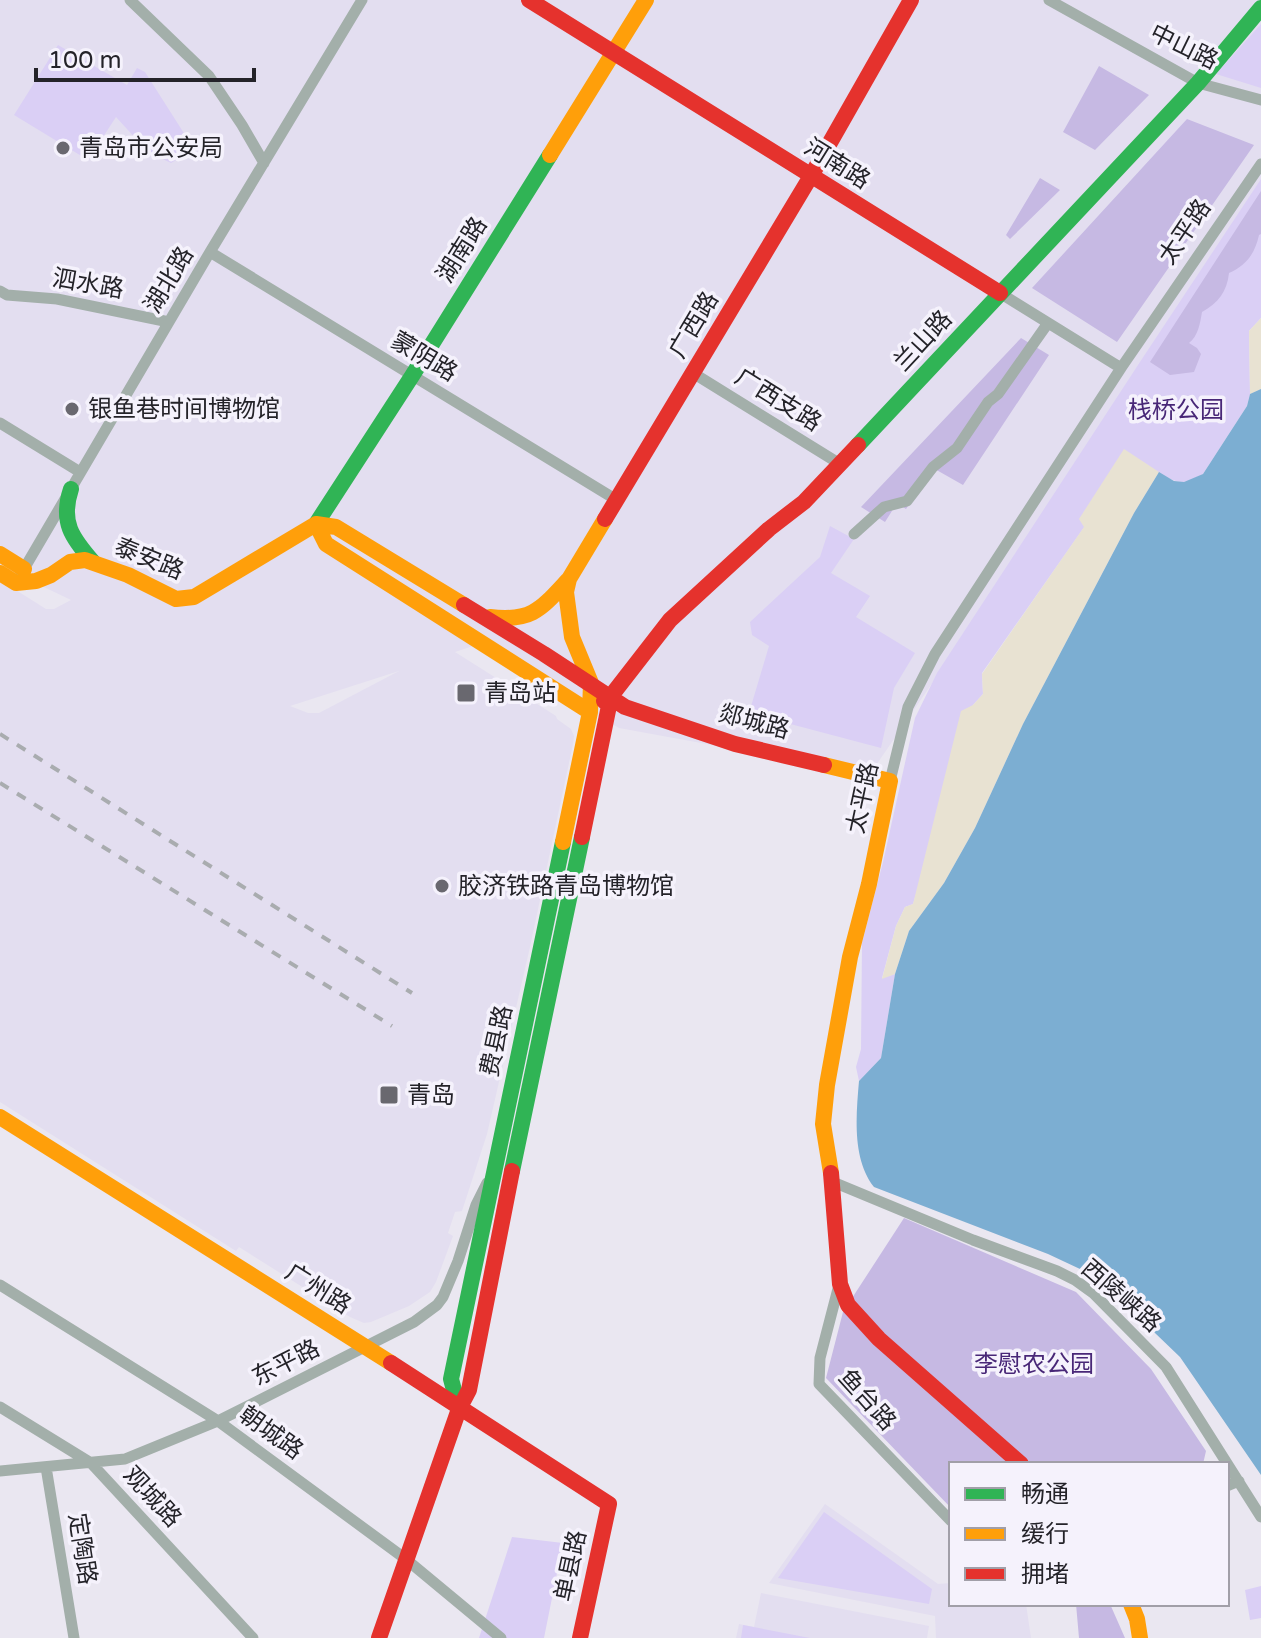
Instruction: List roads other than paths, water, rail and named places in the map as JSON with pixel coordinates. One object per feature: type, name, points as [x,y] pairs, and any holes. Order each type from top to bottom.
[{"type":"main road","name":"河南路","points":[[529,0],[1000,293]]},
{"type":"main road","name":"湖南路","points":[[316,524],[646,0]]},
{"type":"main road","name":"广西路","points":[[480,615],[508,620],[526,617],[543,607],[569,579],[811,176],[911,0]]},
{"type":"main road","name":"兰山路","points":[[611,696],[670,620],[769,529],[804,502],[1198,83],[1261,8]]},
{"type":"main road","points":[[71,489],[65,510],[70,531],[93,562]]},
{"type":"main road","name":"泰安路","points":[[20,576],[36,581],[70,562],[85,560],[128,575],[176,599],[186,599],[316,524]]},
{"type":"main road","points":[[316,524],[336,527],[611,696],[590,712],[326,544],[316,524]]},
{"type":"main road","points":[[0,554],[20,576]]},
{"type":"main road","points":[[0,573],[20,576]]},
{"type":"main road","points":[[569,579],[566,592],[572,637],[591,683]]},
{"type":"main road","name":"费县路","points":[[459,1409],[451,1379],[590,712],[591,683]]},
{"type":"main road","name":"郯城路","points":[[611,696],[625,707],[735,744],[890,781]]},
{"type":"main road","name":"费县路","points":[[379,1638],[459,1409],[469,1390],[611,696]]},
{"type":"main road","name":"太平路","points":[[890,781],[850,957],[823,1124],[833,1182],[840,1284],[848,1305],[879,1339],[1019,1462]]},
{"type":"main road","name":"广州路","points":[[0,1117],[609,1504]]},
{"type":"main road","name":"单县路","points":[[580,1638],[609,1504]]},
{"type":"main road","points":[[1132,1606],[1140,1638]]},
{"type":"street","points":[[130,0],[209,76],[264,163]]},
{"type":"street","name":"湖北路","points":[[20,576],[362,0]]},
{"type":"street","name":"中山路","points":[[1049,0],[1198,83],[1261,100]]},
{"type":"street","name":"太平路","points":[[890,781],[908,707],[935,654],[1121,368],[1261,164]]},
{"type":"street","name":"蒙阴路","points":[[210,252],[615,499]]},
{"type":"street","name":"泗水路","points":[[0,291],[7,295],[57,299],[169,322]]},
{"type":"street","name":"河南路","points":[[1000,293],[1121,368]]},
{"type":"street","points":[[854,534],[884,507],[907,501],[933,467],[957,448],[1048,323]]},
{"type":"street","name":"广西支路","points":[[693,373],[840,464]]},
{"type":"street","points":[[0,423],[80,472]]},
{"type":"street","name":"东平路","points":[[0,1471],[125,1459],[218,1421],[414,1322],[443,1297],[476,1205],[496,1166]]},
{"type":"street","name":"西陵峡路","points":[[833,1182],[1075,1280],[1093,1293],[1166,1367],[1227,1462]]},
{"type":"street","name":"鱼台路","points":[[840,1284],[820,1358],[819,1384],[949,1519]]},
{"type":"street","name":"朝城路","points":[[0,1285],[218,1421],[407,1560],[501,1638]]},
{"type":"street","name":"观城路","points":[[0,1407],[91,1463],[253,1638]]},
{"type":"street","name":"西陵峡路","points":[[1229,1465],[1261,1517]]},
{"type":"street","name":"定陶路","points":[[46,1467],[74,1638]]},
{"type":"street","points":[[1229,1485],[1239,1481]]},
{"type":"water","points":[[1261,389],[1261,1475],[1180,1357],[1106,1286],[1048,1254],[874,1187],[862,1164],[857,1123],[859,1081],[881,1058],[895,974],[909,931],[944,883],[975,828],[1023,724],[1134,513],[1159,472],[1174,481],[1184,482],[1203,474],[1247,406],[1250,394]]},
{"type":"railway","points":[[0,734],[412,993]]},
{"type":"railway","points":[[0,783],[392,1026]]},
{"type":"place","name":"青岛市公安局","points":[[63,148]]},
{"type":"place","name":"银鱼巷时间博物馆","points":[[72,409]]},
{"type":"place","name":"青岛站","points":[[466,693]]},
{"type":"place","name":"胶济铁路青岛博物馆","points":[[442,886]]},
{"type":"place","name":"青岛","points":[[389,1095]]},
{"type":"park label","name":"栈桥公园","points":[[1176,410]]},
{"type":"park label","name":"李慰农公园","points":[[1034,1364]]}]
